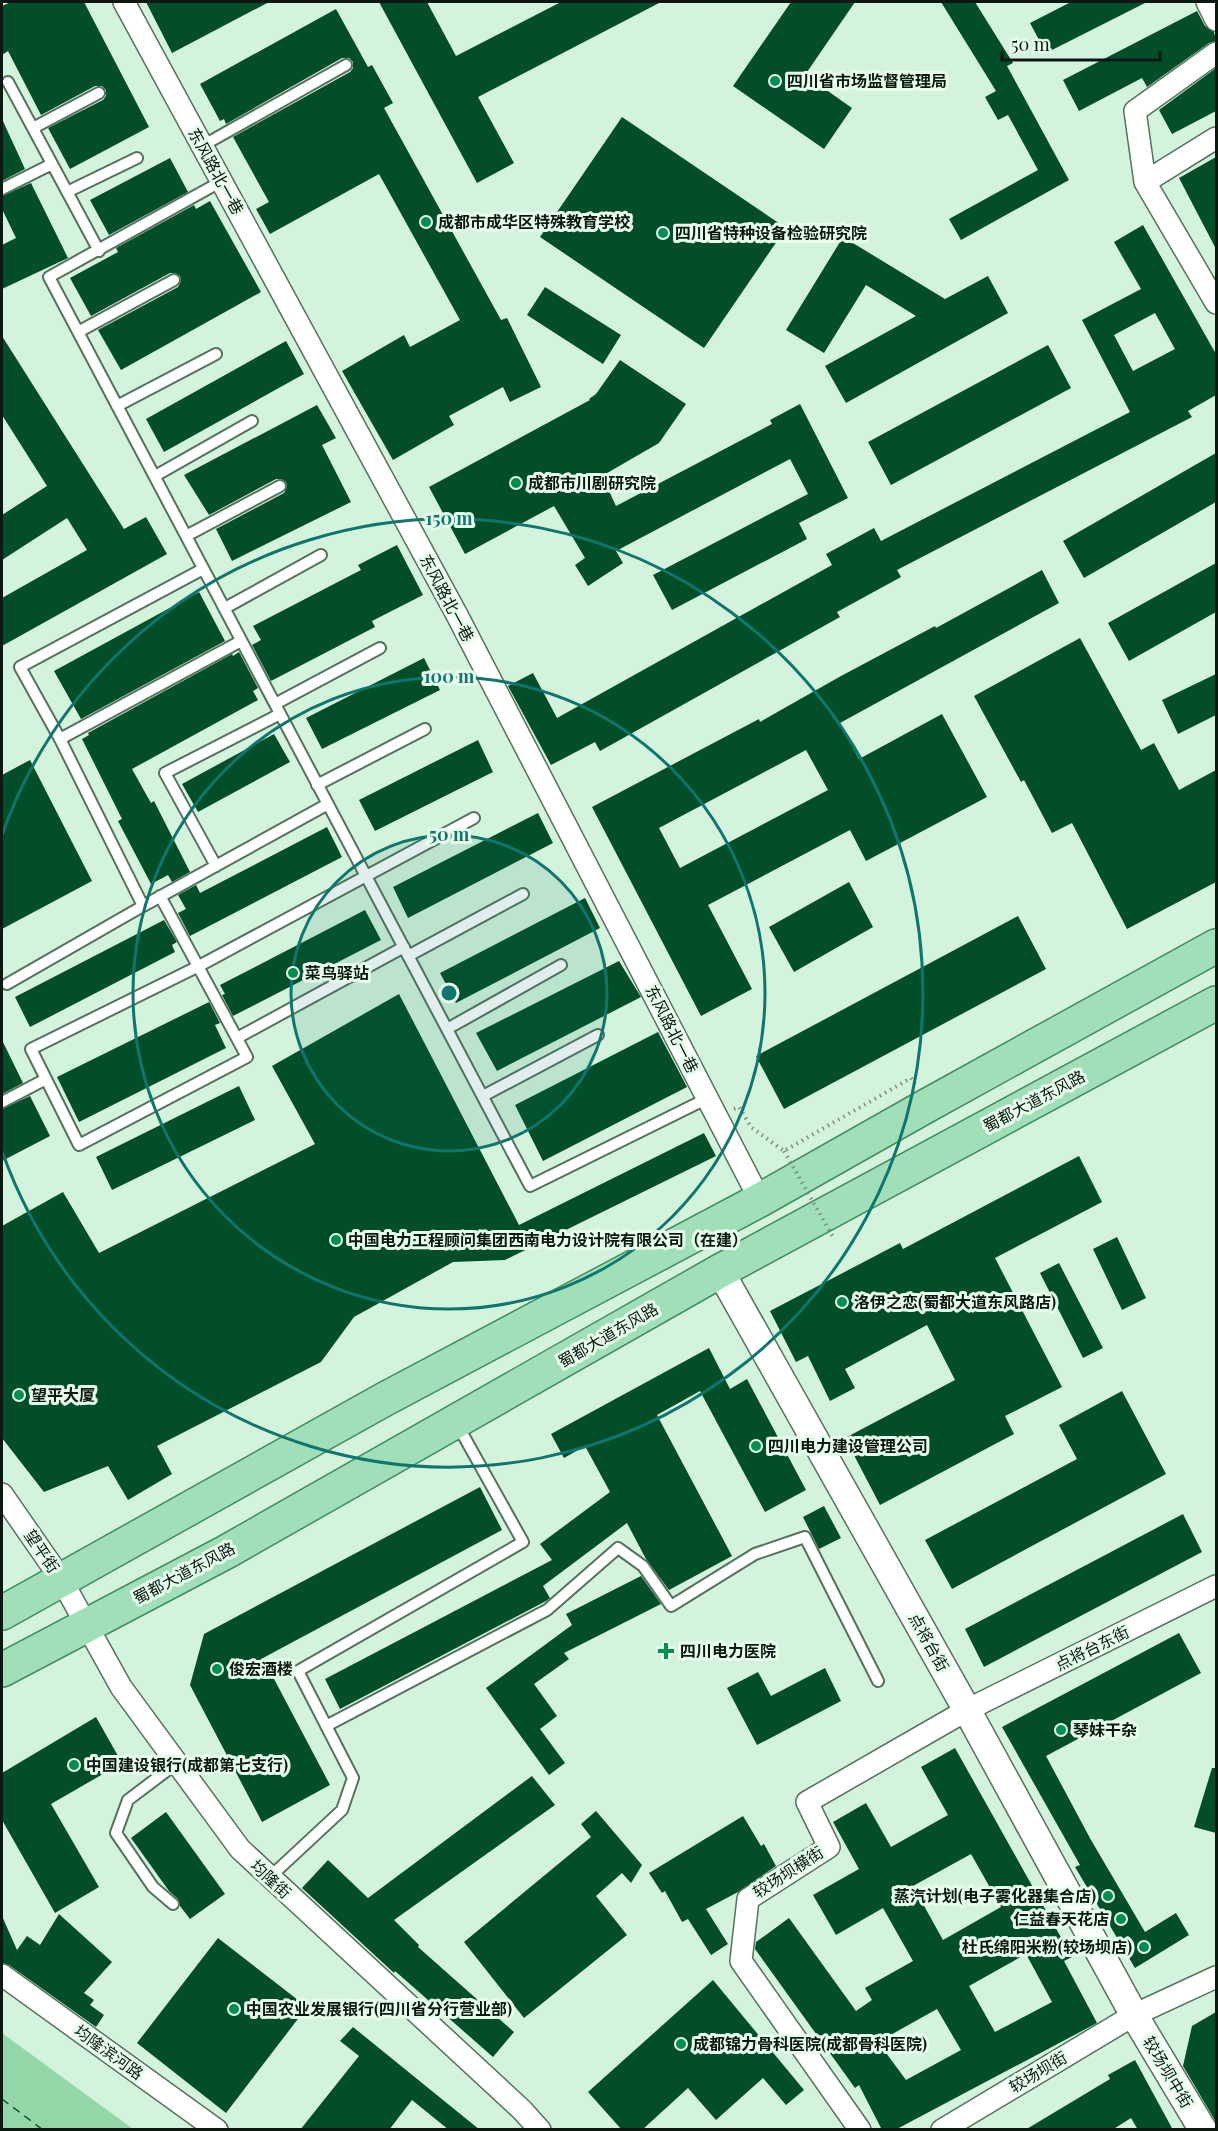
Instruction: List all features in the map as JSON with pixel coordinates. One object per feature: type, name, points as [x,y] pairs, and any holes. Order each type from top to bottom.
[{"type":"main road","points":[[2,1613],[385,1399],[760,1200],[1216,946]]},
{"type":"main road","name":"蜀都大道东风路","points":[[2,1670],[87,1623],[226,1552],[720,1271],[1216,1003]]},
{"type":"street","name":"东风路北一巷","points":[[124,2],[457,615],[760,1200]]},
{"type":"street","points":[[1207,2],[1216,20]]},
{"type":"street","points":[[1216,53],[1135,111],[1146,182],[1216,303]]},
{"type":"street","points":[[1146,182],[1216,138]]},
{"type":"street","name":"点将台街","points":[[720,1271],[967,1710],[1134,2015]]},
{"type":"street","name":"望平街","points":[[2,1494],[34,1537],[61,1580]]},
{"type":"street","name":"均隆街","points":[[61,1580],[121,1687],[240,1849],[522,2110],[540,2130]]},
{"type":"street","name":"点将台东街","points":[[967,1710],[1216,1586]]},
{"type":"street","name":"较场坝横街","points":[[860,2130],[741,1961],[747,1899],[829,1847],[807,1802],[967,1710]]},
{"type":"street","name":"均隆滨河路","points":[[2,1975],[217,2130]]},
{"type":"street","name":"较场坝街","points":[[942,2130],[1134,2015],[1216,1977]]},
{"type":"street","name":"较场坝中街","points":[[1134,2015],[1203,2130]]},
{"type":"lane","points":[[202,146],[346,65]]},
{"type":"lane","points":[[8,82],[99,251]]},
{"type":"lane","points":[[33,128],[99,93]]},
{"type":"lane","points":[[67,192],[137,158]]},
{"type":"lane","points":[[2,189],[52,164]]},
{"type":"lane","points":[[222,181],[49,277],[317,785],[530,1186],[708,1098]]},
{"type":"lane","points":[[78,332],[174,280]]},
{"type":"lane","points":[[117,406],[216,354]]},
{"type":"lane","points":[[154,476],[252,421]]},
{"type":"lane","points":[[186,536],[280,486]]},
{"type":"lane","points":[[225,608],[321,555]]},
{"type":"lane","points":[[143,906],[60,739],[20,667],[203,569]]},
{"type":"lane","points":[[60,739],[242,641]]},
{"type":"lane","points":[[216,866],[165,773],[380,648]]},
{"type":"lane","points":[[317,785],[425,729]]},
{"type":"lane","points":[[7,984],[160,896],[328,804]]},
{"type":"lane","points":[[160,896],[199,966],[247,1057],[79,1145],[31,1049],[199,966],[474,818]]},
{"type":"lane","points":[[237,1038],[523,894]]},
{"type":"lane","points":[[447,1029],[561,965]]},
{"type":"lane","points":[[483,1096],[598,1035]]},
{"type":"lane","points":[[2,1102],[46,1079]]},
{"type":"lane","points":[[270,1877],[342,1810],[353,1778],[298,1671],[523,1542],[456,1421]]},
{"type":"lane","points":[[326,1726],[547,1610],[618,1548],[643,1566],[671,1606],[755,1554],[805,1537],[878,1681]]},
{"type":"lane","points":[[173,1904],[153,1887],[116,1833],[128,1800],[177,1763]]},
{"type":"path","points":[[784,1151],[894,1088]]},
{"type":"path","points":[[739,1107],[751,1127],[784,1151],[833,1237]]},
{"type":"shaded area","points":[[2,2033],[133,2129],[2,2129]]},
{"type":"building","points":[[11,2],[84,2],[149,127],[70,169],[48,128],[103,100],[106,90],[102,86],[95,86],[41,115],[8,51],[2,55],[2,6]]},
{"type":"building","points":[[146,2],[269,2],[172,53]]},
{"type":"building","points":[[379,2],[427,2],[456,56],[561,2],[661,2],[478,97],[514,163],[477,183]]},
{"type":"building","name":"四川省市场监督管理局","points":[[791,2],[855,2],[805,75],[852,108],[824,149],[733,86]]},
{"type":"building","points":[[941,2],[975,2],[1013,63],[1007,66],[1069,180],[961,240],[949,219],[1038,170],[1008,115],[998,120],[985,97],[996,91]]},
{"type":"building","points":[[1071,2],[1147,2],[1046,53],[1030,23]]},
{"type":"building","points":[[336,9],[368,67],[372,65],[393,103],[384,108],[501,320],[507,318],[541,387],[510,402],[503,387],[449,416],[454,425],[393,460],[342,371],[404,335],[410,347],[460,320],[379,174],[270,234],[256,209],[269,202],[233,137],[350,72],[353,62],[349,58],[342,58],[226,124],[224,119],[220,121],[200,84]]},
{"type":"building","points":[[1197,11],[1205,26],[1214,32],[1216,41],[1209,43],[1147,87],[1142,78],[1079,111],[1063,80]]},
{"type":"building","points":[[1216,68],[1216,111],[1172,134],[1159,110]]},
{"type":"building","name":"四川省特种设备检验研究院","points":[[622,117],[786,228],[704,348],[540,237]]},
{"type":"building","points":[[2,119],[25,169],[2,181]]},
{"type":"building","points":[[1216,157],[1216,249],[1179,178]]},
{"type":"building","points":[[170,158],[188,192],[109,235],[90,200]]},
{"type":"building","points":[[31,183],[68,258],[2,289],[2,245],[16,238],[2,209],[2,196]]},
{"type":"building","points":[[210,201],[261,292],[121,370],[98,330],[178,287],[181,281],[180,276],[170,273],[91,316],[70,278],[118,252],[116,248],[194,205],[196,209]]},
{"type":"building","points":[[1143,225],[1216,354],[1216,395],[1188,411],[1192,417],[897,570],[901,577],[837,612],[840,617],[600,751],[595,742],[551,765],[508,686],[533,673],[557,718],[832,565],[826,554],[874,528],[881,541],[1130,412],[1082,320],[1141,289],[1114,242]],"holes":[[[1155,313],[1175,349],[1133,371],[1114,335]]]},
{"type":"building","points":[[843,237],[945,299],[988,276],[1008,313],[846,403],[825,366],[916,316],[866,285],[824,353],[786,330]]},
{"type":"building","points":[[545,287],[621,335],[603,364],[527,315]]},
{"type":"building","points":[[2,336],[124,529],[146,517],[167,554],[2,646],[2,598],[87,550],[67,518],[2,560],[2,515],[47,486],[2,415]]},
{"type":"building","points":[[286,341],[304,374],[164,452],[146,419]]},
{"type":"building","points":[[1048,345],[1071,388],[891,485],[868,442]]},
{"type":"building","points":[[620,360],[686,404],[659,443],[602,476],[616,506],[772,424],[770,420],[800,404],[848,498],[799,523],[807,539],[672,610],[653,575],[808,494],[790,459],[616,551],[623,563],[588,586],[575,565],[585,558],[554,506],[465,554],[429,487],[590,400]]},
{"type":"building","points":[[317,405],[336,438],[322,445],[351,502],[232,561],[216,529],[284,493],[287,487],[286,482],[276,479],[209,515],[184,475]]},
{"type":"building","points":[[1216,453],[1216,502],[1084,578],[1063,541]]},
{"type":"building","points":[[397,545],[423,595],[372,621],[375,627],[271,681],[252,645],[261,640],[253,626],[361,570],[358,565]]},
{"type":"building","points":[[1216,563],[1216,612],[1129,661],[1108,623]]},
{"type":"building","points":[[1042,570],[1059,603],[840,723],[859,759],[942,714],[987,797],[866,861],[850,830],[708,905],[752,989],[701,1016],[592,807],[759,719],[760,722],[935,626],[936,628]],"holes":[[[806,750],[828,790],[680,868],[659,828]]]},
{"type":"building","points":[[199,592],[225,641],[81,719],[54,671]]},
{"type":"building","points":[[1080,638],[1141,750],[1154,743],[1179,790],[1216,770],[1216,882],[1127,929],[1072,823],[1052,833],[1024,780],[1021,782],[974,696]]},
{"type":"building","points":[[239,652],[258,688],[253,691],[258,700],[132,769],[151,803],[154,801],[190,872],[172,882],[168,875],[151,884],[118,821],[122,819],[82,739],[89,735],[88,733]]},
{"type":"building","points":[[424,658],[440,690],[322,749],[306,718]]},
{"type":"building","points":[[1216,674],[1216,715],[1178,734],[1162,700]]},
{"type":"building","points":[[274,734],[290,762],[198,812],[182,784]]},
{"type":"building","points":[[478,740],[493,772],[375,831],[359,800]]},
{"type":"building","points":[[30,760],[92,881],[2,929],[2,775]]},
{"type":"building","points":[[538,813],[553,843],[408,918],[393,887]]},
{"type":"building","points":[[327,827],[342,857],[190,936],[178,913],[186,909],[178,895],[196,885],[200,893]]},
{"type":"building","points":[[849,882],[873,927],[794,972],[769,927]]},
{"type":"building","points":[[585,898],[600,928],[456,1003],[440,973]]},
{"type":"building","points":[[365,910],[381,940],[233,1016],[222,995],[225,994],[220,985]]},
{"type":"building","points":[[1018,916],[1046,969],[784,1109],[756,1056]]},
{"type":"building","points":[[164,920],[177,942],[172,945],[175,952],[30,1027],[15,997]]},
{"type":"building","points":[[619,961],[641,997],[497,1071],[476,1033]]},
{"type":"building","name":"中国电力工程顾问集团西南电力设计院有限公司（在建）","points":[[399,994],[519,1225],[704,1133],[716,1156],[505,1260],[453,1262],[354,1317],[321,1362],[157,1446],[172,1474],[128,1500],[108,1466],[44,1492],[2,1438],[2,1226],[63,1192],[99,1253],[315,1144],[272,1066]]},
{"type":"building","points":[[209,1002],[220,1023],[215,1025],[226,1048],[79,1122],[57,1077]]},
{"type":"building","points":[[658,1032],[687,1087],[543,1161],[515,1105]]},
{"type":"building","points":[[2,1040],[23,1083],[2,1094]]},
{"type":"building","points":[[239,1086],[255,1120],[112,1190],[96,1157]]},
{"type":"building","points":[[30,1096],[50,1136],[2,1161],[2,1109]]},
{"type":"building","points":[[1079,1156],[1102,1202],[995,1258],[1062,1387],[1005,1416],[1014,1434],[880,1505],[845,1438],[955,1380],[927,1325],[845,1369],[855,1388],[830,1401],[808,1356],[796,1362],[770,1311],[900,1243],[903,1249]]},
{"type":"building","points":[[1117,1237],[1146,1298],[1122,1310],[1093,1249]]},
{"type":"building","points":[[1059,1263],[1103,1348],[1083,1358],[1040,1273]]},
{"type":"building","points":[[709,1348],[730,1389],[747,1379],[806,1490],[765,1512],[700,1391],[657,1415],[732,1556],[669,1590],[646,1559],[627,1523],[543,1586],[550,1598],[546,1601],[340,1709],[325,1679],[552,1560],[540,1544],[610,1492],[585,1446],[564,1458],[551,1434]]},
{"type":"building","points":[[1122,1391],[1166,1474],[952,1589],[925,1540],[1077,1459],[1059,1425]]},
{"type":"building","points":[[480,1487],[502,1530],[263,1658],[330,1785],[262,1822],[190,1685],[204,1634]]},
{"type":"building","points":[[824,1506],[841,1538],[819,1549],[803,1517]]},
{"type":"building","points":[[1183,1514],[1202,1552],[984,1667],[965,1629]]},
{"type":"building","points":[[641,1576],[661,1604],[564,1653],[569,1659],[534,1684],[557,1716],[540,1729],[565,1763],[549,1775],[486,1688],[572,1625],[566,1614]]},
{"type":"building","points":[[1179,1633],[1201,1673],[1046,1756],[1091,1840],[1145,1932],[1176,1913],[1189,1935],[1135,1968],[1075,1867],[1080,1865],[1002,1727]]},
{"type":"building","points":[[825,1668],[841,1701],[757,1745],[727,1688],[758,1672],[771,1696]]},
{"type":"building","points":[[96,1717],[122,1763],[51,1804],[99,1887],[55,1913],[2,1820],[2,1773]]},
{"type":"building","points":[[955,1748],[1072,1957],[1064,1961],[1097,2023],[895,2130],[882,2130],[859,2085],[855,2088],[755,1949],[756,1942],[789,1918],[856,2011],[872,2000],[865,1988],[913,1961],[883,1908],[836,1935],[813,1895],[859,1869],[833,1822],[866,1803],[891,1847],[948,1815],[921,1767]],"holes":[[[971,1854],[1001,1907],[943,1940],[913,1886]],[[1026,1954],[1052,2002],[995,2032],[969,1986]],[[937,2009],[961,2050],[906,2080],[878,2042]]]},
{"type":"building","points":[[1212,1768],[1216,1768],[1216,1833],[1194,1827]]},
{"type":"building","points":[[532,1776],[555,1805],[394,1920],[419,1945],[418,1947],[514,2032],[493,2057],[395,1971],[394,1973],[302,1888],[328,1860],[368,1898]]},
{"type":"building","points":[[596,1811],[642,1865],[631,1883],[622,1873],[596,1896],[627,1935],[524,2018],[464,1942],[591,1837],[581,1824]]},
{"type":"building","points":[[166,1812],[225,1894],[190,1919],[180,1906],[178,1899],[169,1891],[131,1838]]},
{"type":"building","points":[[743,1816],[761,1846],[764,1844],[776,1866],[738,1892],[706,1909],[728,1944],[711,1955],[688,1919],[682,1922],[665,1891],[662,1893],[649,1873]]},
{"type":"building","points":[[59,1914],[112,1962],[84,1993],[94,2000],[90,2005],[104,2015],[96,2027],[9,1965],[2,1963],[2,1916],[17,1950],[27,1936],[40,1945]]},
{"type":"building","points":[[218,1938],[307,2007],[226,2113],[137,2043]]},
{"type":"building","name":"成都锦力骨科医院(成都骨科医院)","points":[[713,1980],[804,2090],[786,2105],[763,2078],[716,2120],[688,2088],[642,2130],[622,2130],[588,2092]]},
{"type":"building","points":[[1216,2012],[1216,2122],[1183,2066],[1192,2026]]},
{"type":"building","points":[[353,2027],[480,2130],[449,2130],[412,2100],[389,2130],[300,2130],[359,2056],[340,2041]]},
{"type":"building","points":[[1135,2060],[1173,2130],[1138,2130],[1131,2118],[1112,2130],[1025,2130],[1110,2079],[1108,2075]]},
{"type":"ferry route","points":[[2,2099],[43,2130]]},
{"type":"place","name":"四川省市场监督管理局","points":[[775,81]]},
{"type":"place","name":"成都市成华区特殊教育学校","points":[[426,222]]},
{"type":"place","name":"四川省特种设备检验研究院","points":[[663,233]]},
{"type":"place","name":"成都市川剧研究院","points":[[516,483]]},
{"type":"place","name":"菜鸟驿站","points":[[293,973]]},
{"type":"place","name":"中国电力工程顾问集团西南电力设计院有限公司（在建）","points":[[336,1240]]},
{"type":"place","name":"洛伊之恋(蜀都大道东风路店)","points":[[842,1302]]},
{"type":"place","name":"望平大厦","points":[[19,1395]]},
{"type":"place","name":"四川电力建设管理公司","points":[[756,1446]]},
{"type":"place","name":"四川电力医院","points":[[666,1651]]},
{"type":"place","name":"俊宏酒楼","points":[[217,1669]]},
{"type":"place","name":"琴妹干杂","points":[[1061,1730]]},
{"type":"place","name":"中国建设银行(成都第七支行)","points":[[74,1765]]},
{"type":"place","name":"蒸汽计划(电子雾化器集合店)","points":[[1108,1896]]},
{"type":"place","name":"仁益春天花店","points":[[1121,1919]]},
{"type":"place","name":"杜氏绵阳米粉(较场坝店)","points":[[1144,1947]]},
{"type":"place","name":"中国农业发展银行(四川省分行营业部)","points":[[234,2009]]},
{"type":"place","name":"成都锦力骨科医院(成都骨科医院)","points":[[681,2044]]}]
